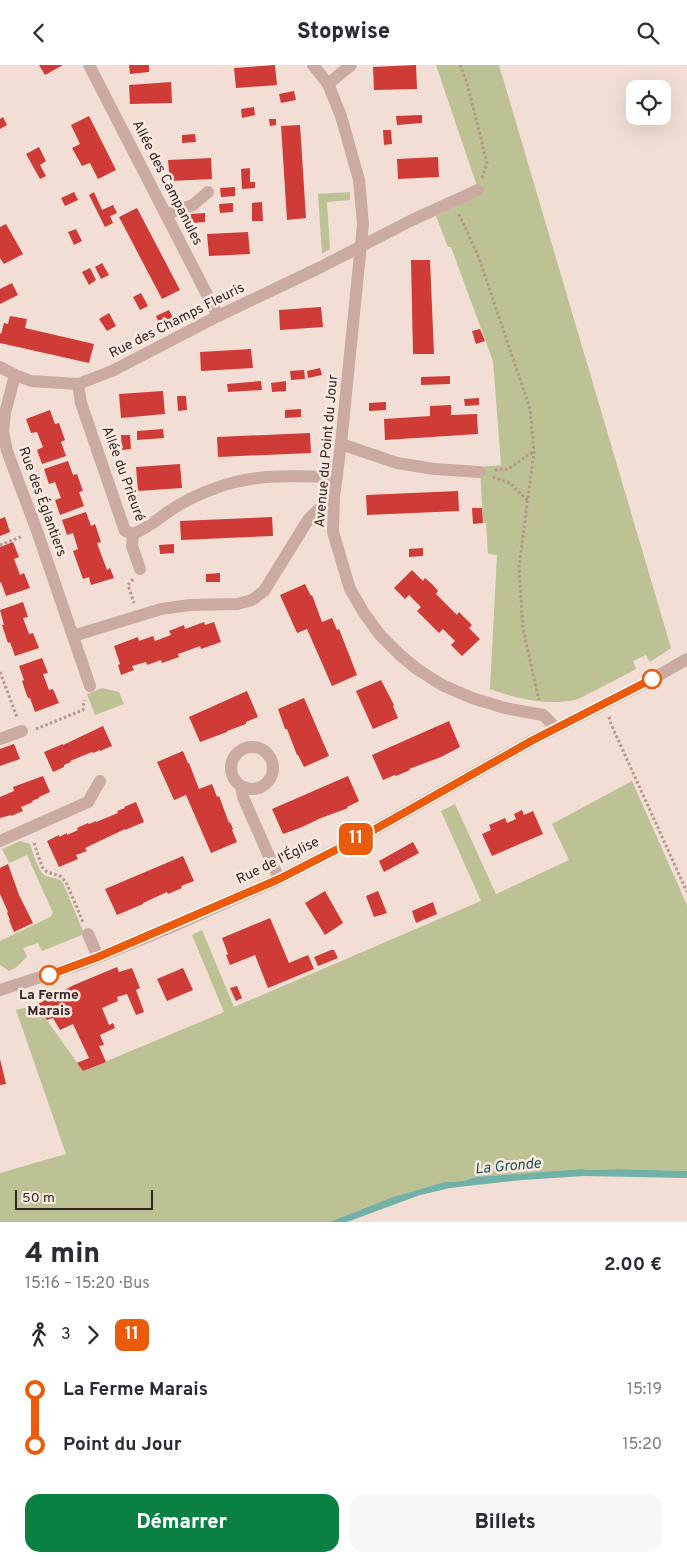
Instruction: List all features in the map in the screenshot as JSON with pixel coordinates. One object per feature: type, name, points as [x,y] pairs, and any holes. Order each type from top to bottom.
[{"type":"street","name":"Allée des Campanules","points":[[89,65],[218,315]]},
{"type":"street","name":"Avenue du Point du Jour","points":[[313,65],[328,84],[342,116],[359,180],[363,224],[334,497],[333,532],[350,589],[380,635],[412,665],[442,685],[472,699],[505,708],[543,715]]},
{"type":"street","points":[[328,84],[351,65]]},
{"type":"street","name":"Rue des Champs Fleuris","points":[[0,367],[14,375],[31,381],[78,384],[112,371],[218,315],[478,190]]},
{"type":"street","points":[[166,214],[192,205],[208,192]]},
{"type":"street","name":"Rue des Églantiers","points":[[14,375],[4,413],[3,431],[7,451],[90,686]]},
{"type":"street","name":"Allée du Prieuré","points":[[78,384],[81,403],[125,531],[133,535],[170,510],[216,487],[258,479],[337,477]]},
{"type":"street","points":[[341,444],[397,463],[434,469],[480,473]]},
{"type":"street","points":[[73,636],[161,609],[180,606],[237,604],[252,600],[264,591],[308,521],[334,497]]},
{"type":"street","points":[[133,535],[132,546],[140,569]]},
{"type":"street","name":"Rue de l'Église","points":[[0,990],[98,957],[279,879],[363,836],[556,728],[647,682],[687,659]]},
{"type":"street","points":[[543,715],[556,728]]},
{"type":"street","points":[[0,739],[22,731]]},
{"type":"street","points":[[0,841],[88,802],[100,781]]},
{"type":"street","points":[[241,786],[243,797],[279,879]]},
{"type":"street","points":[[88,934],[98,957]]},
{"type":"path","points":[[460,65],[467,83],[487,163],[478,190]]},
{"type":"path","points":[[453,201],[479,258],[530,409],[534,452],[520,567],[523,629],[543,715]]},
{"type":"path","points":[[480,473],[508,469],[534,452]]},
{"type":"path","points":[[480,473],[510,483],[528,501]]},
{"type":"path","points":[[0,545],[36,531]]},
{"type":"path","points":[[138,616],[128,585],[140,569]]},
{"type":"path","points":[[0,672],[22,731],[34,730],[83,710],[85,694],[90,686]]},
{"type":"path","points":[[609,715],[611,724],[687,892]]},
{"type":"path","points":[[28,828],[42,867],[47,872],[60,876],[66,882],[88,934]]},
{"type":"green space","points":[[436,65],[499,65],[671,648],[650,662],[646,655],[633,661],[636,669],[574,700],[542,702],[490,689],[497,555],[488,554],[486,523],[483,523],[480,467],[501,465],[493,361],[451,247],[448,247],[436,216],[480,195]]},
{"type":"green space","points":[[350,192],[350,200],[327,202],[330,249],[322,254],[318,194]]},
{"type":"green space","points":[[102,688],[119,692],[124,704],[95,715],[87,694]]},
{"type":"green space","points":[[632,781],[687,905],[687,1171],[581,1169],[475,1177],[463,1181],[444,1182],[393,1197],[329,1222],[0,1222],[0,1173],[66,1154],[16,1010],[36,1005],[83,1071],[224,1012],[192,935],[202,930],[234,1007],[481,901],[441,811],[455,804],[496,894],[569,860],[552,824]]},
{"type":"green space","points":[[20,841],[30,844],[44,875],[58,879],[63,883],[83,931],[82,935],[42,951],[38,943],[23,948],[27,957],[18,966],[9,971],[0,965],[0,941],[50,917],[53,913],[27,855],[9,863],[2,849]]},
{"type":"water","points":[[581,1169],[687,1171],[687,1178],[585,1176],[522,1180],[450,1188],[420,1195],[347,1222],[329,1222],[393,1197],[444,1182],[463,1181],[475,1177]]},
{"type":"building","points":[[39,65],[63,65],[45,75]]},
{"type":"building","points":[[129,65],[149,65],[149,72],[130,74]]},
{"type":"building","points":[[275,65],[277,85],[236,88],[234,68]]},
{"type":"building","points":[[416,65],[417,89],[374,90],[373,67]]},
{"type":"building","points":[[171,82],[172,103],[130,104],[129,85]]},
{"type":"building","points":[[294,91],[296,100],[281,103],[279,94]]},
{"type":"building","points":[[254,107],[255,115],[242,118],[241,109]]},
{"type":"building","points":[[422,115],[422,123],[397,125],[396,116]]},
{"type":"building","points":[[89,116],[116,170],[98,179],[90,163],[82,166],[72,148],[80,144],[71,125]]},
{"type":"building","points":[[3,117],[7,125],[0,129],[0,119]]},
{"type":"building","points":[[269,119],[276,119],[276,125],[270,126]]},
{"type":"building","points":[[300,125],[306,218],[287,220],[281,126]]},
{"type":"building","points":[[383,130],[391,130],[392,144],[384,145]]},
{"type":"building","points":[[195,134],[196,142],[182,143],[182,135]]},
{"type":"building","points":[[39,147],[46,161],[40,165],[46,176],[40,179],[26,154]]},
{"type":"building","points":[[438,157],[439,177],[398,179],[397,159]]},
{"type":"building","points":[[211,158],[212,179],[170,181],[168,160]]},
{"type":"building","points":[[250,168],[250,182],[255,182],[255,188],[242,189],[241,169]]},
{"type":"building","points":[[235,187],[235,196],[221,197],[220,188]]},
{"type":"building","points":[[74,192],[78,200],[65,206],[61,198]]},
{"type":"building","points":[[94,192],[102,210],[113,205],[117,213],[110,216],[113,223],[105,227],[89,195]]},
{"type":"building","points":[[262,202],[263,221],[252,221],[252,203]]},
{"type":"building","points":[[233,203],[233,212],[220,213],[219,204]]},
{"type":"building","points":[[137,208],[180,290],[162,299],[119,217]]},
{"type":"building","points":[[205,213],[205,222],[191,223],[191,214]]},
{"type":"building","points":[[6,224],[23,254],[4,264],[0,258],[0,227]]},
{"type":"building","points":[[76,229],[82,241],[74,245],[68,232]]},
{"type":"building","points":[[248,232],[250,254],[209,256],[207,234]]},
{"type":"building","points":[[411,260],[430,260],[434,354],[413,354]]},
{"type":"building","points":[[102,263],[109,275],[101,279],[95,267]]},
{"type":"building","points":[[90,268],[96,280],[89,285],[82,272]]},
{"type":"building","points":[[12,283],[18,295],[0,304],[0,289]]},
{"type":"building","points":[[141,293],[148,306],[140,310],[133,297]]},
{"type":"building","points":[[321,307],[323,327],[280,330],[279,310]]},
{"type":"building","points":[[169,310],[173,318],[160,325],[156,316]]},
{"type":"building","points":[[109,313],[116,326],[107,331],[99,319]]},
{"type":"building","points":[[10,316],[27,319],[25,328],[94,344],[89,363],[0,343],[0,333],[4,323],[8,324]]},
{"type":"building","points":[[480,329],[485,341],[476,344],[472,331]]},
{"type":"building","points":[[251,349],[253,368],[201,371],[200,352]]},
{"type":"building","points":[[320,368],[322,375],[308,378],[307,371]]},
{"type":"building","points":[[304,370],[305,379],[291,380],[290,371]]},
{"type":"building","points":[[450,376],[450,384],[421,385],[421,377]]},
{"type":"building","points":[[261,381],[262,390],[228,392],[227,384]]},
{"type":"building","points":[[286,381],[286,391],[272,392],[271,383]]},
{"type":"building","points":[[163,391],[165,414],[121,418],[119,394]]},
{"type":"building","points":[[177,396],[186,396],[187,410],[178,411]]},
{"type":"building","points":[[479,398],[479,405],[465,406],[464,399]]},
{"type":"building","points":[[386,402],[386,410],[369,411],[369,403]]},
{"type":"building","points":[[451,405],[451,415],[477,414],[478,434],[385,440],[384,419],[430,416],[430,406]]},
{"type":"building","points":[[301,409],[301,417],[285,418],[285,410]]},
{"type":"building","points":[[50,410],[55,424],[59,423],[65,440],[61,442],[66,456],[42,464],[37,450],[43,447],[37,432],[31,433],[26,419]]},
{"type":"building","points":[[163,429],[164,438],[137,440],[137,431]]},
{"type":"building","points":[[310,433],[311,453],[218,457],[217,437]]},
{"type":"building","points":[[121,435],[130,435],[131,449],[122,450]]},
{"type":"building","points":[[68,461],[73,475],[77,474],[83,491],[79,492],[84,506],[60,515],[55,500],[61,498],[55,482],[49,484],[44,469]]},
{"type":"building","points":[[180,464],[182,488],[138,491],[136,467]]},
{"type":"building","points":[[458,491],[459,511],[367,515],[366,495]]},
{"type":"building","points":[[472,508],[482,508],[483,523],[473,524]]},
{"type":"building","points":[[86,512],[91,526],[95,524],[101,542],[97,543],[107,570],[110,568],[114,578],[91,585],[89,577],[83,579],[73,551],[78,549],[73,533],[67,535],[62,520]]},
{"type":"building","points":[[5,517],[10,532],[0,536],[0,519]]},
{"type":"building","points":[[272,517],[273,536],[181,540],[180,521]]},
{"type":"building","points":[[13,542],[19,557],[14,559],[20,575],[24,573],[30,588],[6,596],[0,583],[0,547]]},
{"type":"building","points":[[174,544],[174,553],[160,554],[159,545]]},
{"type":"building","points":[[423,548],[423,556],[409,557],[409,549]]},
{"type":"building","points":[[412,570],[423,581],[425,578],[432,584],[438,591],[436,594],[457,615],[459,612],[472,625],[469,628],[480,639],[462,656],[451,645],[455,641],[443,629],[439,633],[417,611],[421,607],[409,595],[405,599],[394,588]]},
{"type":"building","points":[[220,573],[220,582],[206,582],[206,574]]},
{"type":"building","points":[[305,584],[312,595],[322,622],[332,618],[337,630],[339,629],[357,675],[332,686],[307,629],[297,633],[280,595]]},
{"type":"building","points":[[23,602],[28,617],[23,618],[29,634],[33,633],[39,648],[15,656],[2,625],[4,625],[0,610]]},
{"type":"building","points":[[204,622],[205,625],[214,622],[221,642],[201,649],[200,646],[178,654],[179,657],[162,663],[161,660],[147,665],[146,662],[132,666],[134,670],[121,675],[118,665],[120,664],[114,646],[138,637],[139,641],[153,636],[155,641],[171,635],[169,631],[184,625],[185,629]]},
{"type":"building","points":[[42,658],[48,673],[43,674],[49,690],[53,689],[59,703],[35,712],[25,690],[19,666]]},
{"type":"building","points":[[381,680],[394,705],[398,718],[373,729],[356,691]]},
{"type":"building","points":[[247,691],[258,717],[246,722],[246,724],[200,742],[189,717]]},
{"type":"building","points":[[304,698],[329,756],[304,767],[287,729],[285,729],[278,709]]},
{"type":"building","points":[[449,721],[460,747],[441,757],[383,780],[372,755]]},
{"type":"building","points":[[103,726],[112,746],[70,761],[64,767],[53,772],[44,752]]},
{"type":"building","points":[[14,744],[20,759],[0,766],[0,749]]},
{"type":"building","points":[[183,751],[199,789],[212,784],[217,797],[219,796],[237,842],[211,853],[186,795],[174,800],[157,762]]},
{"type":"building","points":[[43,776],[50,792],[21,807],[23,811],[0,818],[0,797],[14,791],[13,787]]},
{"type":"building","points":[[348,776],[359,801],[348,808],[283,834],[272,809]]},
{"type":"building","points":[[136,802],[144,822],[85,848],[87,851],[76,855],[78,859],[59,867],[47,841],[59,835],[59,837],[67,833],[67,835],[88,823],[96,822],[118,813],[117,811]]},
{"type":"building","points":[[522,810],[524,815],[533,811],[543,834],[492,856],[482,834],[491,830],[489,825],[505,818],[507,823],[516,819],[514,814]]},
{"type":"building","points":[[413,842],[419,853],[384,872],[379,861]]},
{"type":"building","points":[[183,856],[194,881],[181,886],[182,888],[168,894],[167,892],[117,915],[105,889]]},
{"type":"building","points":[[8,864],[19,895],[33,923],[14,932],[0,894],[0,868]]},
{"type":"building","points":[[325,891],[343,923],[325,935],[305,903]]},
{"type":"building","points":[[378,891],[387,913],[374,917],[366,896]]},
{"type":"building","points":[[433,902],[437,914],[416,923],[412,911]]},
{"type":"building","points":[[270,918],[289,963],[308,955],[314,969],[268,988],[255,955],[230,965],[222,938]]},
{"type":"building","points":[[334,950],[338,958],[318,966],[314,957]]},
{"type":"building","points":[[117,967],[119,972],[132,968],[140,988],[136,990],[144,1012],[136,1015],[127,994],[117,997],[118,1001],[102,1008],[109,1025],[113,1023],[115,1028],[100,1035],[104,1045],[99,1046],[106,1062],[83,1071],[77,1063],[89,1058],[73,1024],[60,1030],[53,1018],[47,1020],[36,1005],[74,985]]},
{"type":"building","points":[[183,968],[193,990],[167,1001],[157,979]]},
{"type":"building","points":[[237,986],[242,998],[236,1001],[230,988]]},
{"type":"building","points":[[0,1059],[6,1084],[0,1085]]},
{"type":"bus line","name":"11","points":[[49,975],[84,963],[279,879],[363,836],[533,740],[652,679]]},
{"type":"place","name":"La Ferme Marais","points":[[49,975]]},
{"type":"water label","name":"La Gronde","points":[[508,1167]]}]
